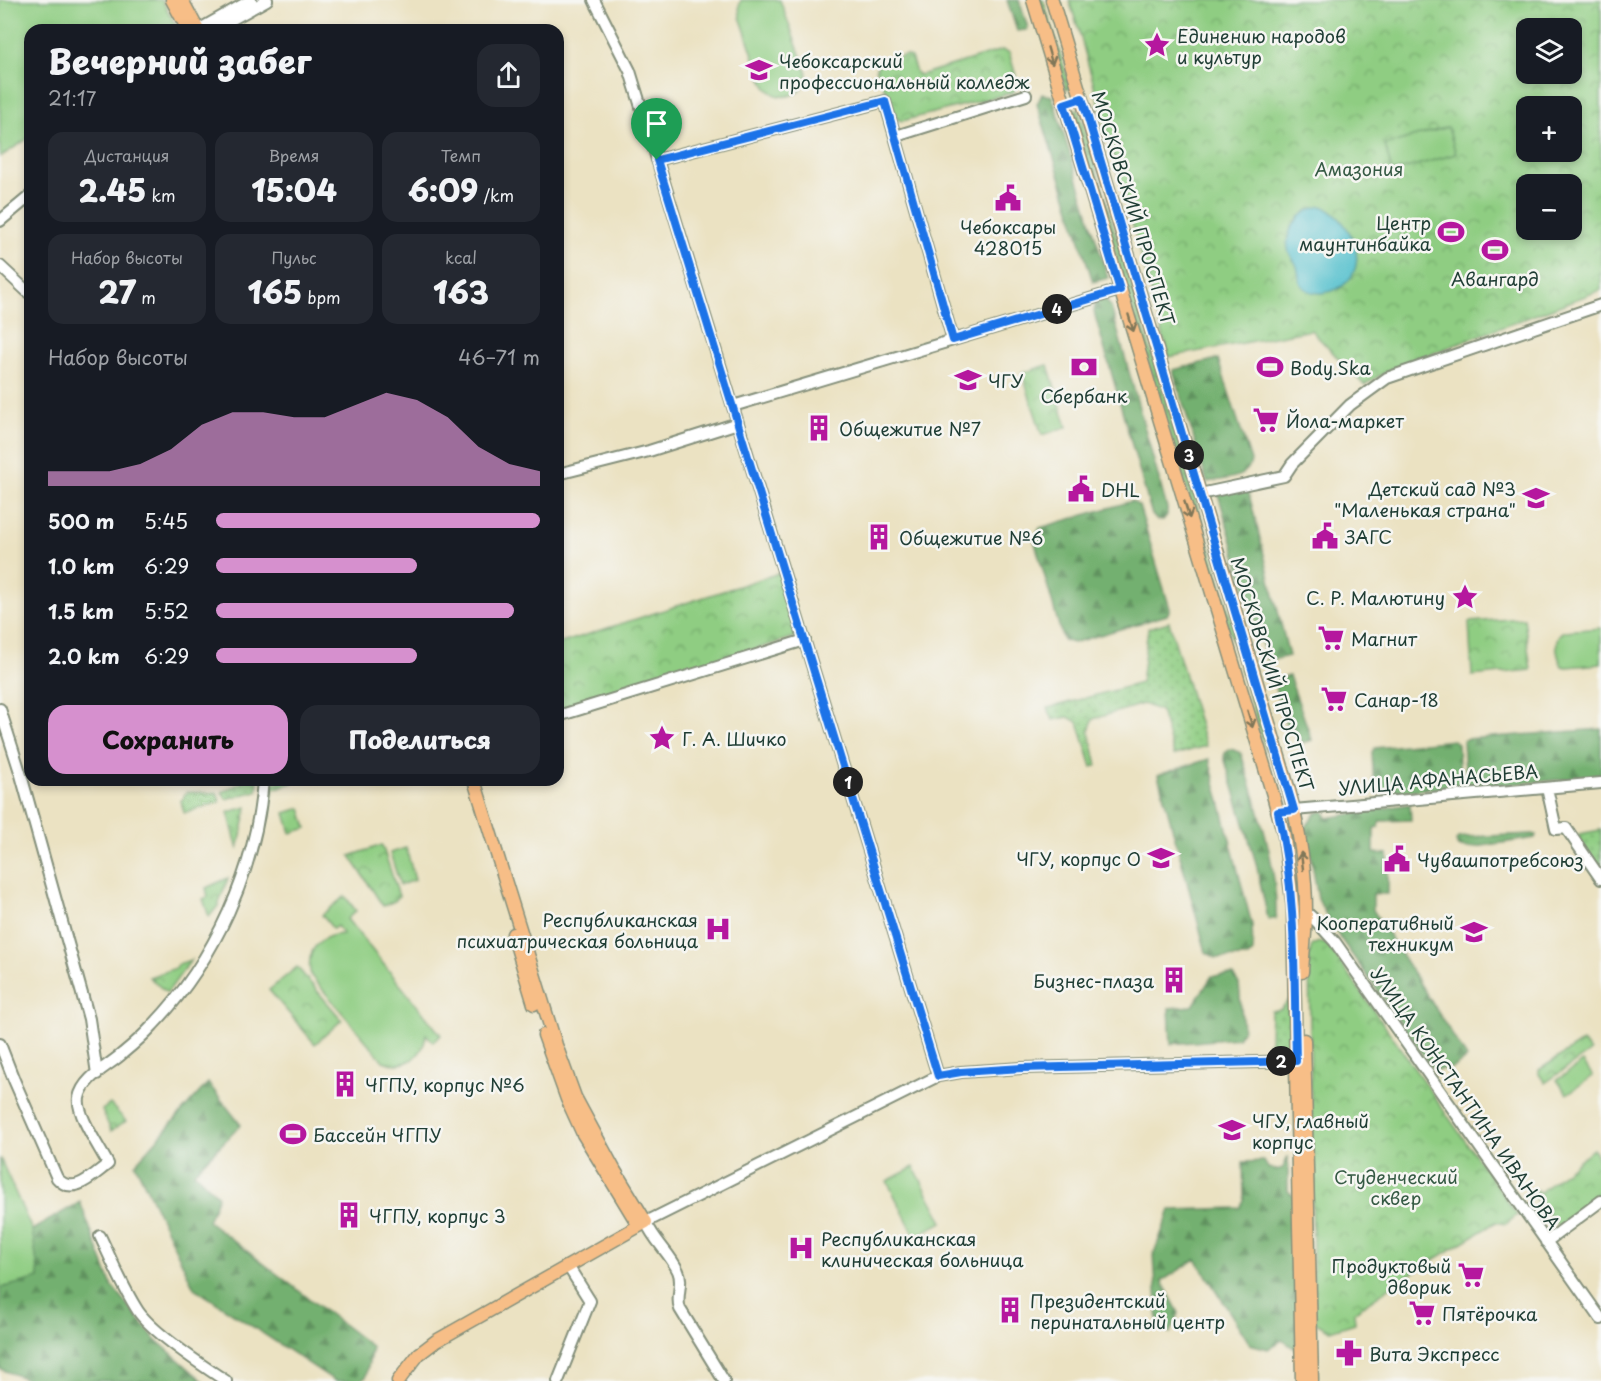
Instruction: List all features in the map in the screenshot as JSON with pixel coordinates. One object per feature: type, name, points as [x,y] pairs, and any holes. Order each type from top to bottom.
[{"type":"main road","points":[[172,0],[185,24]]},
{"type":"main road","points":[[182,0],[195,24]]},
{"type":"main road","name":"МОСКОВСКИЙ ПРОСПЕКТ","points":[[1033,0],[1261,754],[1278,812],[1289,867],[1293,909],[1302,1381]]},
{"type":"main road","name":"МОСКОВСКИЙ ПРОСПЕКТ","points":[[1052,0],[1294,810],[1304,877],[1306,912],[1302,972],[1312,1381]]},
{"type":"main road","points":[[1064,104],[1082,98]]},
{"type":"main road","points":[[1261,754],[1272,755],[1277,750]]},
{"type":"main road","points":[[398,1381],[419,1354],[436,1341],[643,1224],[586,1120],[566,1074],[540,1008],[468,786]]},
{"type":"main road","points":[[476,786],[540,1008]]},
{"type":"main road","name":"УЛИЦА АФАНАСЬЕВА","points":[[1278,812],[1294,810]]},
{"type":"main road","points":[[1293,909],[1306,912]]},
{"type":"street","points":[[209,24],[251,0]]},
{"type":"street","points":[[224,24],[267,0]]},
{"type":"street","points":[[594,0],[630,71],[938,1076]]},
{"type":"street","points":[[896,136],[1026,95]]},
{"type":"street","points":[[657,160],[885,101],[953,340]]},
{"type":"street","points":[[0,221],[24,201]]},
{"type":"street","points":[[0,266],[24,288]]},
{"type":"street","points":[[733,406],[1120,290]]},
{"type":"street","points":[[1200,494],[1284,476],[1292,464],[1350,405],[1387,378],[1601,305]]},
{"type":"street","points":[[564,472],[649,451],[738,423]]},
{"type":"street","points":[[564,714],[805,640]]},
{"type":"street","points":[[0,709],[24,786]]},
{"type":"street","name":"УЛИЦА АФАНАСЬЕВА","points":[[1294,810],[1601,783]]},
{"type":"street","points":[[24,786],[89,1019],[97,1074]]},
{"type":"street","points":[[0,1044],[57,1178],[63,1184],[78,1185],[108,1164],[81,1114],[79,1103],[85,1085],[153,1025],[183,990],[207,955],[230,908],[251,848],[260,810],[262,786]]},
{"type":"street","points":[[1547,788],[1556,829],[1566,828],[1601,879]]},
{"type":"street","name":"УЛИЦА КОНСТАНТИНА ИВАНОВА","points":[[1306,912],[1335,942],[1601,1319]]},
{"type":"street","points":[[724,1381],[680,1309],[678,1270],[643,1224],[938,1076],[961,1072],[1022,1068],[1296,1061]]},
{"type":"street","points":[[1546,1242],[1601,1201]]},
{"type":"street","points":[[100,1236],[123,1284],[148,1323],[226,1381]]},
{"type":"street","points":[[558,1381],[590,1301],[568,1266]]},
{"type":"green space","points":[[0,0],[162,0],[175,24],[24,24],[24,141],[0,157]]},
{"type":"green space","points":[[741,0],[780,0],[807,73],[803,86],[796,93],[779,96],[770,91],[764,83],[740,17]]},
{"type":"green space","points":[[1007,0],[1019,0],[1028,28],[1026,30],[1017,31]]},
{"type":"green space","points":[[1039,0],[1043,0],[1071,88],[1066,89]]},
{"type":"green space","name":"Амазония","points":[[1069,0],[1601,0],[1601,290],[1391,369],[1364,385],[1311,330],[1169,357]]},
{"type":"green space","points":[[1002,50],[1009,52],[1018,83],[1014,92],[902,121],[897,119],[876,68],[879,64],[905,55],[911,57],[916,73],[920,75]]},
{"type":"green space","points":[[1042,94],[1052,96],[1108,278],[1093,282],[1037,104]]},
{"type":"green space","points":[[1078,109],[1270,748],[1265,749],[1073,111]]},
{"type":"green space","points":[[1448,127],[1456,154],[1392,172],[1385,145]]},
{"type":"green space","points":[[1099,300],[1106,300],[1111,307],[1167,508],[1167,515],[1163,520],[1157,520],[1152,515],[1094,312],[1095,304]]},
{"type":"green space","points":[[1218,359],[1251,461],[1249,467],[1240,475],[1207,482],[1173,370]]},
{"type":"green space","points":[[1048,365],[1067,427],[1042,435],[1022,373]]},
{"type":"green space","points":[[1247,486],[1289,656],[1267,661],[1218,494]]},
{"type":"green space","points":[[1132,501],[1139,506],[1170,609],[1167,615],[1073,643],[1063,640],[1034,539],[1040,528]]},
{"type":"green space","points":[[779,573],[798,636],[564,708],[564,642]]},
{"type":"green space","points":[[1524,618],[1531,670],[1472,676],[1469,622]]},
{"type":"green space","points":[[1169,622],[1206,746],[1174,755],[1161,711],[1143,704],[1093,719],[1089,731],[1097,765],[1092,767],[1078,722],[1068,717],[1053,720],[1048,708],[1141,683],[1148,628]]},
{"type":"green space","points":[[1601,628],[1601,664],[1562,666],[1557,647],[1560,634],[1564,631]]},
{"type":"green space","points":[[1289,676],[1312,740],[1303,743],[1290,727],[1287,727],[1273,681]]},
{"type":"green space","points":[[1601,729],[1601,776],[1469,788],[1466,785],[1463,742],[1466,739]]},
{"type":"green space","points":[[1454,740],[1458,744],[1460,783],[1456,787],[1379,793],[1374,790],[1372,752],[1375,748]]},
{"type":"green space","points":[[1231,749],[1241,753],[1260,814],[1274,877],[1276,919],[1268,919],[1256,863],[1224,757],[1225,753]]},
{"type":"green space","points":[[1209,759],[1252,925],[1253,952],[1248,957],[1216,958],[1206,952],[1158,775]]},
{"type":"green space","points":[[234,786],[257,786],[257,791],[226,799],[222,792]]},
{"type":"green space","points":[[268,786],[282,786],[273,789],[270,817],[266,813]]},
{"type":"green space","points":[[187,792],[217,793],[220,802],[184,813],[181,801]]},
{"type":"green space","points":[[1410,804],[1411,820],[1380,821],[1379,827],[1374,828],[1374,853],[1388,854],[1388,894],[1373,894],[1373,910],[1467,1058],[1452,1068],[1434,1070],[1331,925],[1318,899],[1306,827],[1316,813],[1324,811],[1327,818]]},
{"type":"green space","points":[[247,807],[238,850],[228,812]]},
{"type":"green space","points":[[301,808],[307,828],[291,833],[285,813]]},
{"type":"green space","points":[[1601,830],[1601,865],[1596,866],[1578,837],[1579,834]]},
{"type":"green space","points":[[1536,835],[1535,838],[1469,848],[1458,847],[1456,841],[1458,838],[1466,837]]},
{"type":"green space","points":[[382,845],[399,896],[395,901],[383,906],[350,856]]},
{"type":"green space","points":[[406,848],[415,880],[400,885],[390,853]]},
{"type":"green space","points":[[228,878],[218,906],[209,917],[203,899],[208,897],[206,888]]},
{"type":"green space","points":[[345,896],[356,911],[347,919],[441,1035],[433,1042],[426,1034],[422,1049],[412,1060],[399,1064],[383,1061],[311,976],[310,959],[315,946],[320,941],[334,935],[343,934],[337,926],[333,929],[322,915]]},
{"type":"green space","name":"Студенческий сквер","points":[[1319,942],[1328,945],[1517,1215],[1506,1224],[1496,1222],[1401,1280],[1354,1312],[1355,1323],[1330,1331],[1316,1323],[1314,1319],[1309,956],[1312,945]]},
{"type":"green space","points":[[191,960],[167,993],[149,977],[176,968],[178,964]]},
{"type":"green space","points":[[297,967],[342,1020],[315,1044],[269,990]]},
{"type":"green space","points":[[1233,975],[1239,984],[1243,1030],[1238,1038],[1171,1044],[1169,1008],[1193,1006],[1212,976]]},
{"type":"green space","points":[[1288,1001],[1291,1019],[1288,1039],[1281,1048],[1268,1049],[1271,1011],[1281,1009]]},
{"type":"green space","points":[[1582,1042],[1591,1051],[1545,1083],[1539,1070]]},
{"type":"green space","points":[[1583,1062],[1593,1076],[1567,1094],[1557,1080]]},
{"type":"green space","points":[[208,1083],[241,1125],[194,1172],[218,1196],[208,1221],[372,1347],[366,1377],[360,1381],[335,1381],[194,1288],[135,1164]]},
{"type":"green space","points":[[110,1104],[126,1121],[111,1131],[102,1110]]},
{"type":"green space","points":[[1593,1149],[1601,1164],[1601,1197],[1559,1228],[1531,1193],[1537,1190],[1539,1193]]},
{"type":"green space","points":[[1288,1156],[1288,1191],[1294,1196],[1297,1350],[1282,1340],[1268,1349],[1250,1344],[1196,1259],[1162,1281],[1179,1313],[1170,1333],[1158,1325],[1154,1253],[1170,1210],[1240,1208],[1244,1200],[1243,1162],[1264,1161],[1268,1168],[1276,1170],[1283,1168]]},
{"type":"green space","points":[[0,1158],[32,1230],[39,1278],[0,1288]]},
{"type":"green space","points":[[914,1167],[943,1222],[915,1236],[887,1181]]},
{"type":"green space","points":[[80,1202],[112,1286],[155,1339],[203,1381],[32,1381],[0,1369],[0,1288],[39,1278],[32,1230]]},
{"type":"water","points":[[1322,206],[1331,211],[1347,228],[1356,249],[1357,261],[1348,281],[1338,289],[1317,293],[1304,288],[1300,282],[1297,266],[1289,253],[1288,237],[1300,216]]},
{"type":"place","name":"Единению народов и культур","points":[[1157,45]]},
{"type":"place","name":"Чебоксарский профессиональный колледж","points":[[759,70]]},
{"type":"place","name":"Чебоксары 428015","points":[[1008,198]]},
{"type":"place","name":"Центр маунтинбайка","points":[[1451,232]]},
{"type":"place","name":"Авангард","points":[[1495,250]]},
{"type":"place","name":"Сбербанк","points":[[1084,367]]},
{"type":"place","name":"Body.Ska","points":[[1270,367]]},
{"type":"place","name":"ЧГУ","points":[[968,380]]},
{"type":"place","name":"Йола-маркет","points":[[1266,420]]},
{"type":"place","name":"Общежитие №7","points":[[819,428]]},
{"type":"place","name":"DHL","points":[[1081,489]]},
{"type":"place","name":"Детский сад №3 \"Маленькая страна\"","points":[[1536,498]]},
{"type":"place","name":"ЗАГС","points":[[1325,536]]},
{"type":"place","name":"Общежитие №6","points":[[879,537]]},
{"type":"place","name":"С. Р. Малютину","points":[[1465,597]]},
{"type":"place","name":"Магнит","points":[[1331,638]]},
{"type":"place","name":"Санар-18","points":[[1334,699]]},
{"type":"place","name":"Г. А. Шичко","points":[[662,738]]},
{"type":"place","name":"ЧГУ, корпус О","points":[[1161,858]]},
{"type":"place","name":"Чувашпотребсоюз","points":[[1397,859]]},
{"type":"place","name":"Республиканская психиатрическая больница","points":[[718,929]]},
{"type":"place","name":"Кооперативный техникум","points":[[1474,932]]},
{"type":"place","name":"Бизнес-плаза","points":[[1174,980]]},
{"type":"place","name":"ЧГПУ, корпус №6","points":[[345,1084]]},
{"type":"place","name":"ЧГУ, главный корпус","points":[[1232,1130]]},
{"type":"place","name":"Бассейн ЧГПУ","points":[[293,1134]]},
{"type":"place","name":"ЧГПУ, корпус 3","points":[[349,1215]]},
{"type":"place","name":"Республиканская клиническая больница","points":[[801,1248]]},
{"type":"place","name":"Продуктовый дворик","points":[[1471,1275]]},
{"type":"place","name":"Президентский перинатальный центр","points":[[1010,1310]]},
{"type":"place","name":"Пятёрочка","points":[[1422,1313]]},
{"type":"place","name":"Вита Экспресс","points":[[1349,1353]]},
{"type":"route","points":[[1082,98],[1294,810],[1278,812],[1284,836],[1292,896],[1296,1061],[1022,1068],[961,1072],[938,1076],[657,160],[885,101],[953,340],[1120,290],[1064,104],[1082,98]]}]
